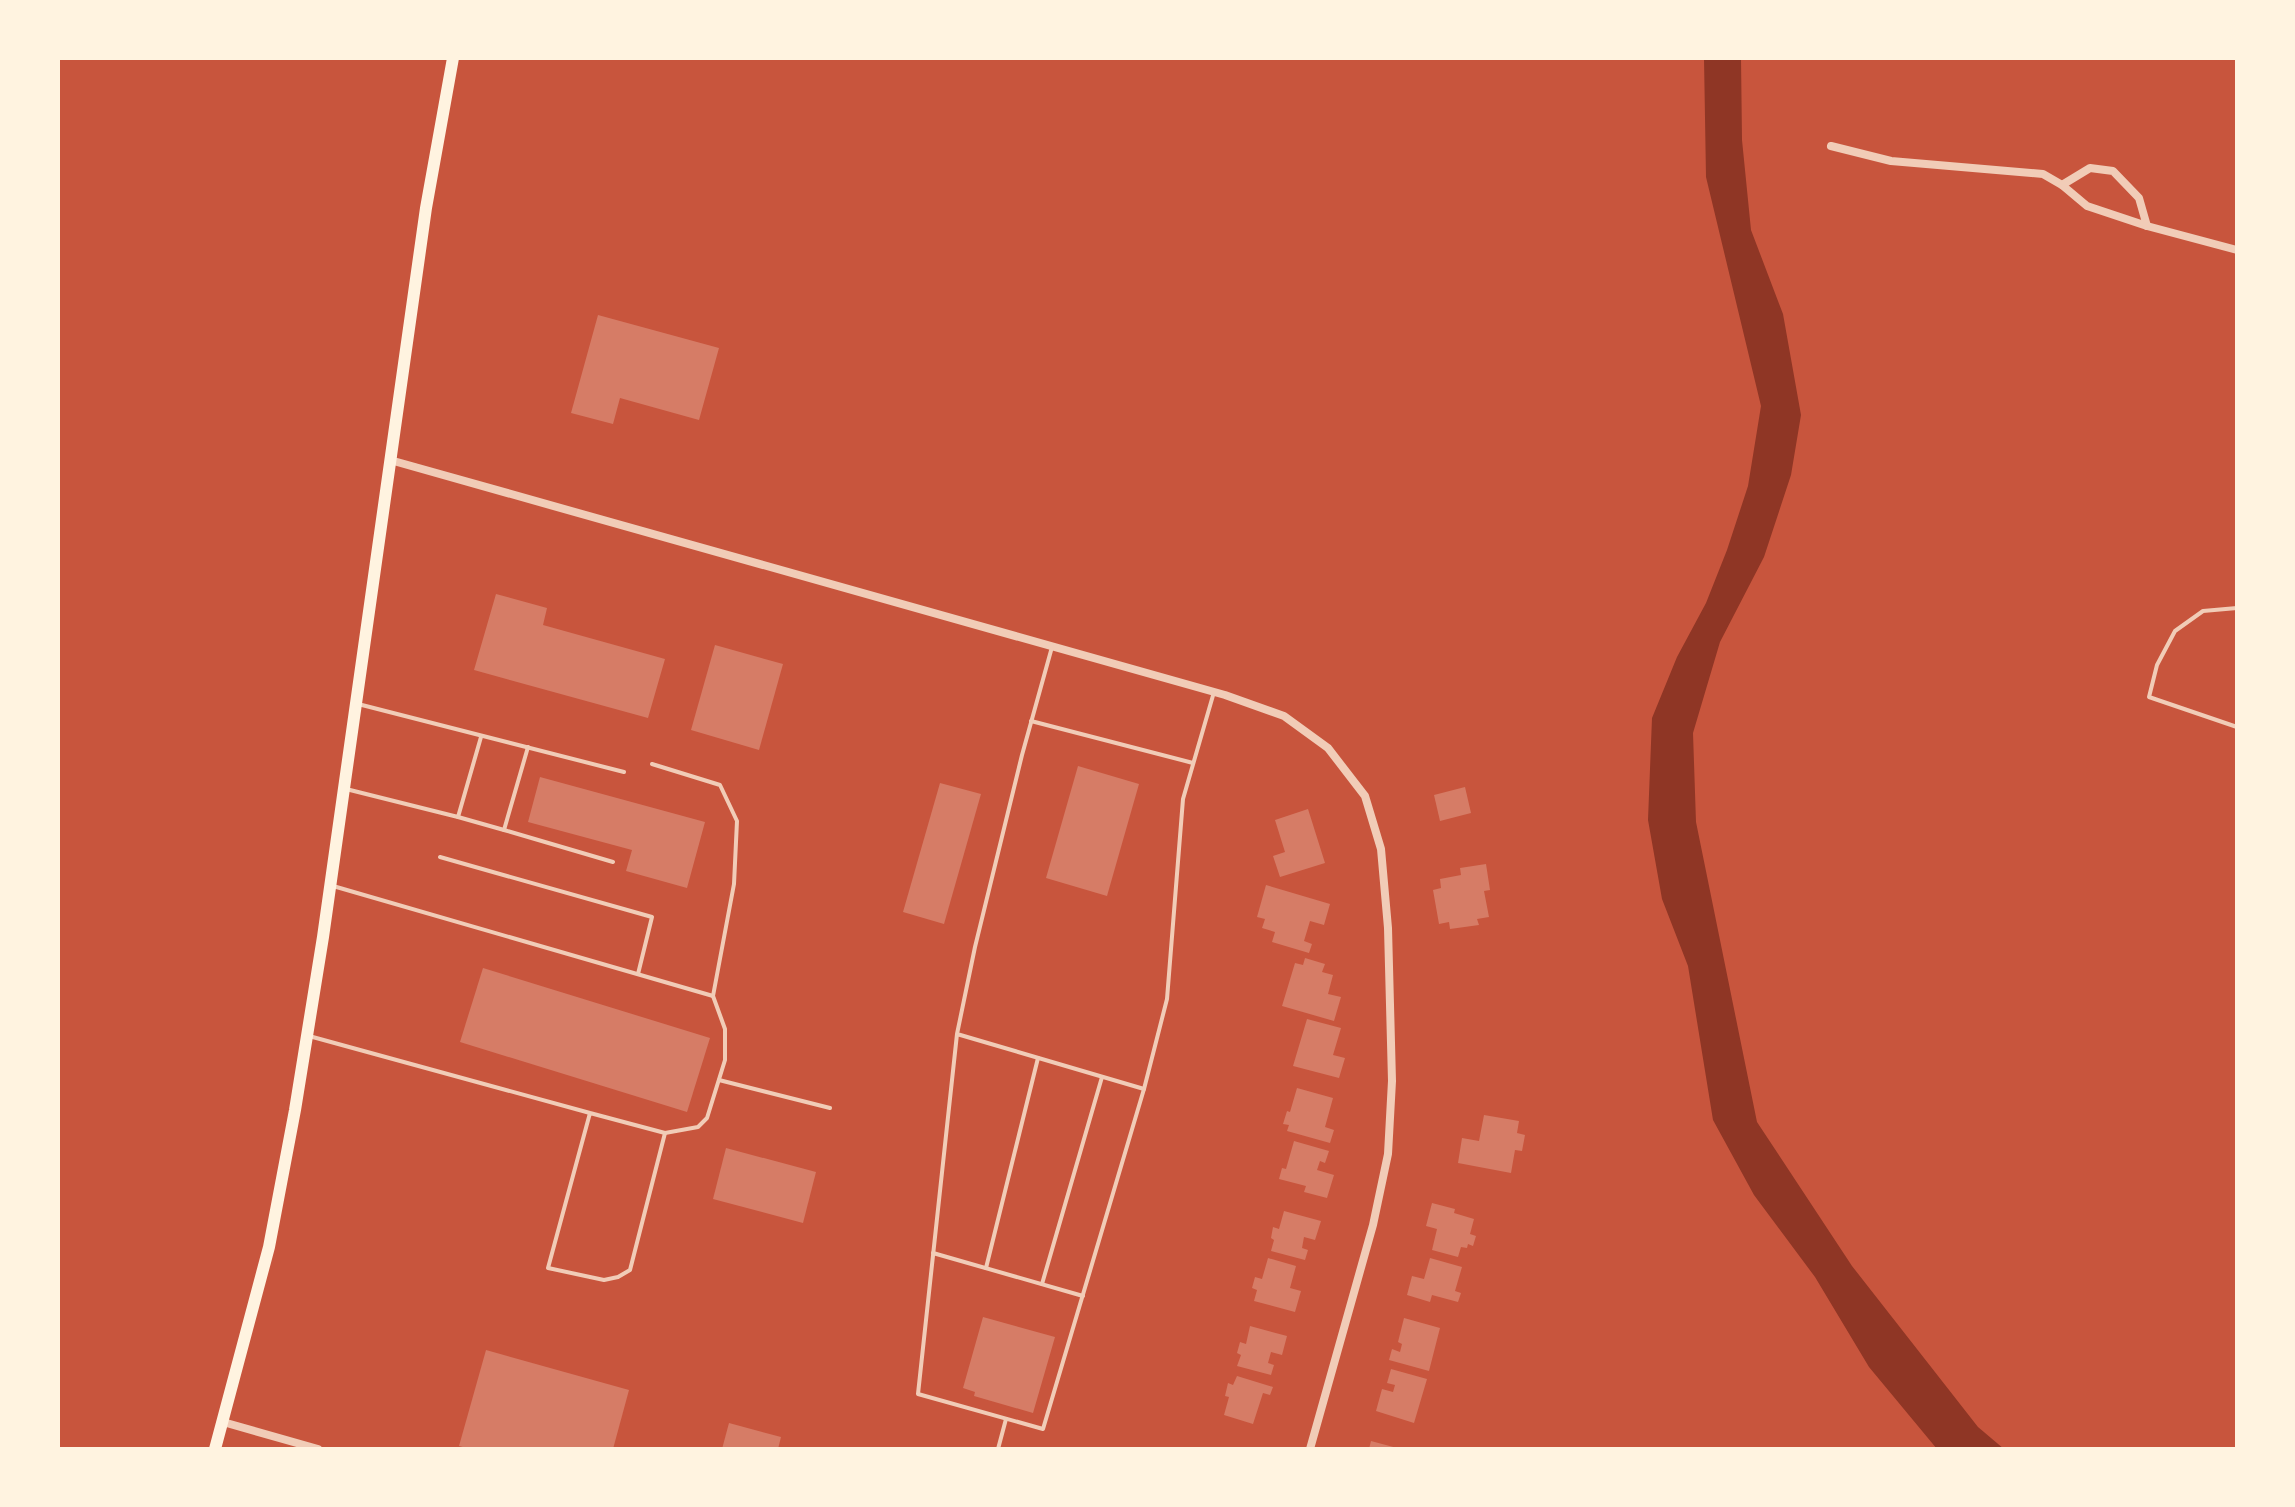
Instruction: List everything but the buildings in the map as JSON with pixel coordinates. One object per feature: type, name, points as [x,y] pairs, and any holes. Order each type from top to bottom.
[{"type":"main road","points":[[215,1449],[269,1247],[307,1036],[426,208],[453,58]]},
{"type":"street","points":[[1831,146],[1891,161],[2043,174],[2087,206],[2237,250]]},
{"type":"street","points":[[2062,185],[2090,168],[2113,171],[2139,198],[2147,226]]},
{"type":"street","points":[[390,460],[1214,692],[1284,716],[1328,748],[1365,796],[1381,849],[1388,928],[1392,1081],[1388,1154],[1373,1225],[1310,1449]]},
{"type":"street","points":[[223,1422],[318,1449]]},
{"type":"lane","points":[[2237,608],[2203,611],[2175,631],[2157,665],[2149,697],[2237,727]]},
{"type":"lane","points":[[1052,647],[975,947],[957,1034],[918,1394],[1043,1429],[1144,1089],[1167,999],[1183,799],[1214,692]]},
{"type":"lane","points":[[356,703],[624,772]]},
{"type":"lane","points":[[1031,721],[1193,763]]},
{"type":"lane","points":[[458,817],[481,736]]},
{"type":"lane","points":[[504,830],[528,747]]},
{"type":"lane","points":[[307,1036],[665,1133],[698,1127],[707,1118],[725,1060],[725,1029],[713,996],[734,884],[737,821],[720,785],[652,764]]},
{"type":"lane","points":[[344,789],[458,817],[613,862]]},
{"type":"lane","points":[[440,857],[652,917],[638,974]]},
{"type":"lane","points":[[330,885],[713,996]]},
{"type":"lane","points":[[957,1034],[1144,1089]]},
{"type":"lane","points":[[986,1268],[1038,1058]]},
{"type":"lane","points":[[1042,1284],[1102,1077]]},
{"type":"lane","points":[[719,1080],[830,1108]]},
{"type":"lane","points":[[590,1113],[548,1268],[604,1280],[630,1270],[665,1133]]},
{"type":"lane","points":[[933,1253],[1083,1296]]},
{"type":"lane","points":[[998,1449],[1006,1419]]},
{"type":"shaded area","points":[[1704,58],[1741,58],[1742,140],[1751,230],[1783,314],[1801,415],[1791,475],[1764,557],[1720,642],[1693,733],[1696,822],[1757,1122],[1852,1266],[1978,1427],[2004,1449],[1937,1449],[1869,1367],[1815,1277],[1754,1195],[1713,1120],[1688,966],[1662,899],[1648,820],[1652,718],[1677,657],[1706,603],[1727,550],[1748,486],[1761,406],[1706,177]]}]
